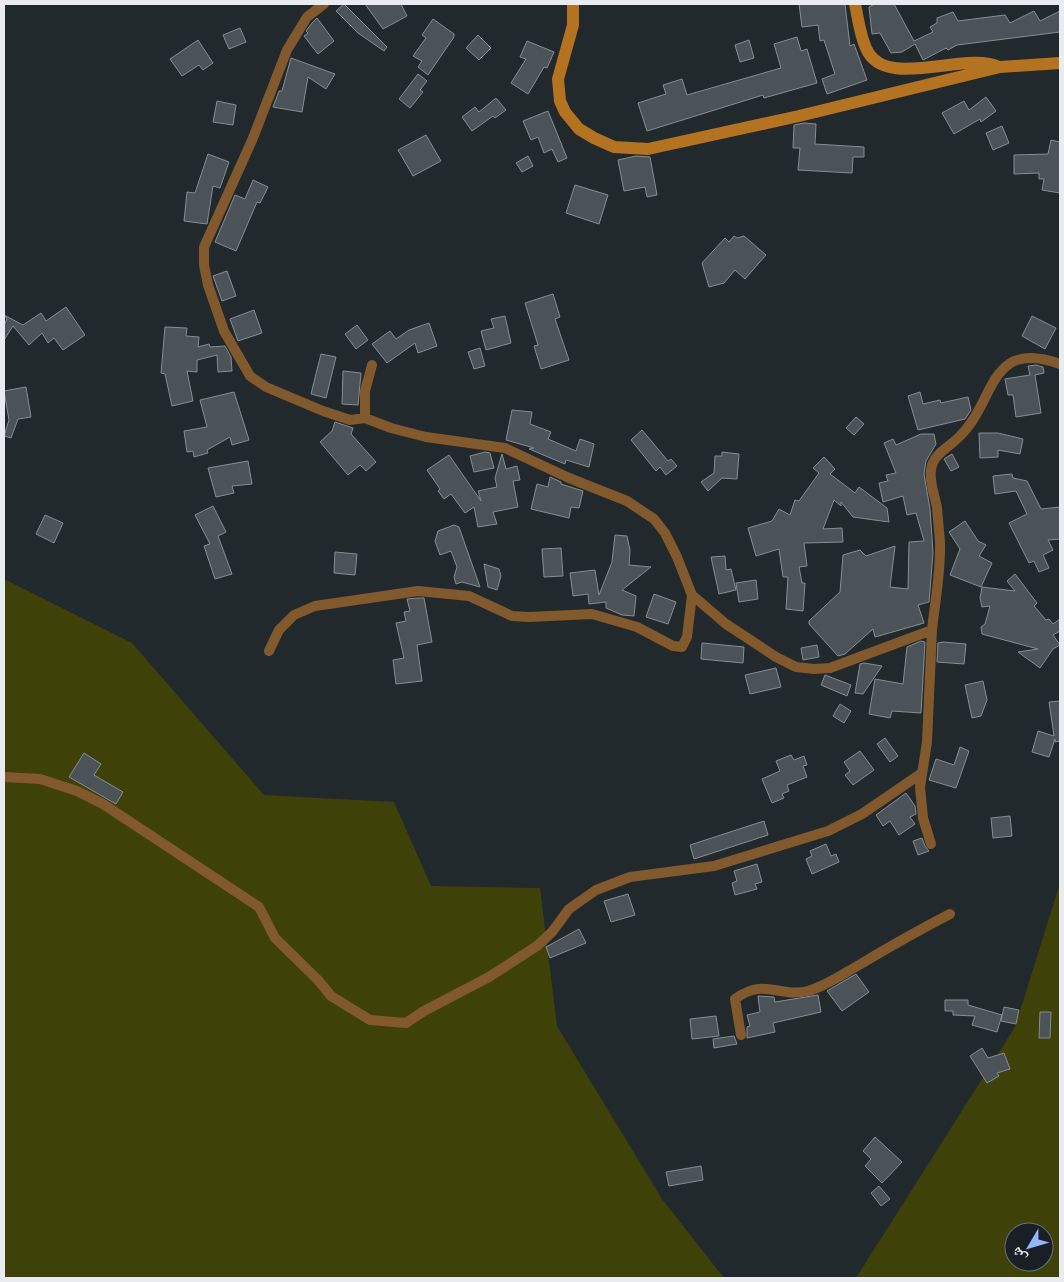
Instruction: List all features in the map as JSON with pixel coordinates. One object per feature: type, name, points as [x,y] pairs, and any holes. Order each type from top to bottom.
[{"type":"main road","points":[[573,4],[573,25],[558,79],[560,102],[568,116],[579,129],[614,147],[648,149],[799,116],[1000,67],[1060,64]]},
{"type":"main road","points":[[855,4],[866,48],[874,60],[880,63],[898,68],[914,69],[990,62],[1000,67]]},
{"type":"street","points":[[269,651],[279,630],[294,615],[314,606],[418,591],[469,596],[512,616],[529,618],[592,614],[637,627],[673,646],[682,647],[687,637],[692,595],[686,576],[664,533],[654,519],[628,501],[569,478],[505,448],[426,437],[391,428],[365,418],[350,420],[266,387],[250,376],[224,331],[215,309],[204,265],[204,247],[253,138],[287,50],[307,17],[324,4]]},
{"type":"street","points":[[930,844],[923,818],[920,787],[927,742],[932,630],[940,542],[931,470],[936,458],[960,437],[980,408],[995,376],[1008,364],[1036,357],[1060,364]]},
{"type":"street","points":[[365,418],[367,375],[372,365]]},
{"type":"street","points":[[692,595],[746,638],[796,667],[830,668],[932,630]]},
{"type":"street","points":[[4,778],[40,779],[77,791],[103,804],[259,907],[274,938],[318,980],[331,996],[370,1020],[406,1022],[489,978],[537,946],[552,932],[569,908],[596,890],[630,877],[714,866],[828,831],[862,814],[922,773]]},
{"type":"street","points":[[741,1035],[735,999],[746,991],[761,987],[785,991],[807,991],[829,982],[950,914]]},
{"type":"shaded area","points":[[4,579],[132,643],[264,795],[394,802],[431,886],[540,888],[557,1026],[662,1199],[724,1278],[4,1278]]},
{"type":"shaded area","points":[[1060,883],[1060,1278],[856,1278],[1015,1027]]},
{"type":"building","points":[[344,4],[387,47],[384,51],[358,33],[336,11]]},
{"type":"building","points":[[365,4],[401,4],[407,16],[383,29]]},
{"type":"building","points":[[799,4],[845,4],[850,46],[854,44],[867,80],[827,94],[822,79],[835,74],[824,40],[820,41],[818,25],[802,27]]},
{"type":"building","points":[[875,4],[894,4],[914,41],[933,32],[930,27],[937,23],[937,18],[953,12],[958,21],[1005,15],[1010,23],[1034,11],[1040,21],[1060,11],[1060,32],[957,45],[948,50],[946,48],[923,60],[915,44],[902,52],[891,53],[880,33],[872,34],[869,7]]},
{"type":"building","points":[[317,18],[334,41],[318,54],[304,36]]},
{"type":"building","points":[[433,19],[454,34],[454,37],[428,75],[418,67],[422,61],[413,56],[426,38],[422,35]]},
{"type":"building","points":[[240,28],[246,42],[229,49],[223,35]]},
{"type":"building","points":[[478,35],[491,48],[479,60],[466,48]]},
{"type":"building","points":[[797,37],[801,51],[807,49],[817,83],[764,98],[763,95],[647,131],[638,103],[666,94],[663,85],[682,79],[687,95],[781,68],[774,44]]},
{"type":"building","points":[[198,40],[213,63],[203,70],[199,65],[182,76],[170,59]]},
{"type":"building","points":[[749,40],[754,58],[740,62],[735,45]]},
{"type":"building","points":[[527,41],[554,52],[547,68],[544,67],[528,94],[511,83],[526,59],[520,57]]},
{"type":"building","points":[[291,58],[335,74],[326,89],[308,77],[302,112],[273,107],[279,91],[282,91]]},
{"type":"building","points":[[418,74],[427,81],[420,90],[423,92],[410,108],[399,99]]},
{"type":"building","points":[[986,97],[996,111],[981,122],[980,119],[954,134],[942,113],[964,101],[969,110]]},
{"type":"building","points":[[496,98],[506,110],[495,118],[493,116],[472,131],[462,117],[475,107],[479,112]]},
{"type":"building","points":[[217,101],[236,105],[233,125],[213,122]]},
{"type":"building","points":[[548,111],[567,158],[558,162],[552,149],[544,153],[538,137],[531,140],[523,121]]},
{"type":"building","points":[[804,123],[816,124],[815,144],[864,147],[864,157],[853,157],[852,173],[798,170],[800,148],[793,148],[794,125]]},
{"type":"building","points":[[1002,126],[1009,143],[993,150],[986,133]]},
{"type":"building","points":[[426,135],[441,161],[413,176],[398,150]]},
{"type":"building","points":[[1051,140],[1060,142],[1060,193],[1042,190],[1044,179],[1039,179],[1039,173],[1014,174],[1014,155],[1048,154]]},
{"type":"building","points":[[208,154],[229,162],[220,188],[213,186],[207,224],[184,221],[187,192],[195,193]]},
{"type":"building","points":[[528,156],[533,166],[522,172],[516,163]]},
{"type":"building","points":[[636,156],[650,157],[657,195],[647,197],[645,187],[624,191],[618,160]]},
{"type":"building","points":[[253,180],[268,187],[260,203],[257,202],[236,251],[215,242],[235,195],[245,199]]},
{"type":"building","points":[[575,185],[608,195],[599,224],[566,213]]},
{"type":"building","points":[[734,236],[737,238],[744,236],[766,255],[745,279],[735,270],[724,283],[709,287],[702,263],[725,238],[729,242]]},
{"type":"building","points":[[227,271],[236,296],[222,301],[213,276]]},
{"type":"building","points":[[553,294],[560,317],[555,319],[569,360],[541,369],[534,346],[538,345],[525,303]]},
{"type":"building","points":[[66,307],[85,335],[63,350],[54,338],[48,343],[42,333],[29,345],[13,326],[4,340],[4,325],[7,319],[4,315],[23,325],[41,313],[46,321]]},
{"type":"building","points":[[254,310],[262,333],[238,341],[230,319]]},
{"type":"building","points":[[505,316],[511,343],[486,350],[481,331],[494,328],[491,319]]},
{"type":"building","points":[[1032,316],[1056,328],[1045,349],[1022,336]]},
{"type":"building","points":[[429,323],[437,346],[418,353],[415,343],[387,363],[372,344],[390,331],[396,339],[409,330]]},
{"type":"building","points":[[357,325],[368,340],[356,349],[345,334]]},
{"type":"building","points":[[165,327],[187,328],[186,336],[199,337],[198,347],[209,344],[210,347],[225,346],[231,357],[232,371],[218,372],[217,355],[197,360],[197,372],[187,371],[193,401],[172,406],[165,374],[161,373]]},
{"type":"building","points":[[480,348],[485,366],[474,369],[468,352]]},
{"type":"building","points":[[321,354],[336,357],[326,398],[311,394]]},
{"type":"building","points":[[1036,365],[1043,367],[1044,373],[1035,375],[1041,413],[1016,417],[1013,395],[1008,395],[1005,379],[1030,375],[1028,366]]},
{"type":"building","points":[[343,371],[361,373],[358,405],[342,404]]},
{"type":"building","points":[[26,387],[31,417],[18,419],[11,438],[4,436],[9,420],[4,391]]},
{"type":"building","points":[[234,392],[249,440],[232,445],[230,437],[207,450],[208,453],[194,457],[193,451],[187,452],[184,431],[207,427],[200,400]]},
{"type":"building","points":[[920,392],[923,404],[940,400],[941,403],[968,397],[971,410],[965,419],[918,430],[908,396]]},
{"type":"building","points":[[512,410],[532,412],[530,424],[551,432],[548,439],[576,451],[580,439],[594,444],[589,467],[566,460],[565,464],[529,449],[534,448],[506,440]]},
{"type":"building","points":[[856,417],[864,424],[854,435],[846,428]]},
{"type":"building","points":[[335,422],[353,428],[351,434],[376,462],[366,471],[360,465],[348,475],[320,442],[332,431]]},
{"type":"building","points":[[642,430],[668,461],[671,459],[677,466],[666,475],[660,467],[656,471],[631,440]]},
{"type":"building","points":[[979,433],[998,433],[1023,439],[1020,454],[998,450],[998,457],[980,458]]},
{"type":"building","points":[[921,434],[934,434],[936,444],[926,461],[924,474],[930,509],[933,553],[929,602],[918,605],[924,623],[875,637],[873,629],[845,654],[838,656],[809,624],[809,621],[840,592],[843,555],[860,550],[866,556],[895,546],[890,587],[908,589],[909,542],[924,541],[916,513],[907,515],[903,496],[883,502],[879,483],[888,481],[886,475],[896,473],[884,443],[893,439],[896,445]]},
{"type":"building","points":[[485,452],[490,453],[494,468],[474,472],[470,456]]},
{"type":"building","points":[[722,452],[739,454],[737,479],[722,478],[708,491],[701,482],[714,473],[715,456],[722,456]]},
{"type":"building","points":[[502,454],[506,469],[517,466],[520,480],[513,481],[518,507],[493,512],[497,524],[478,527],[474,507],[465,513],[451,494],[444,499],[438,491],[440,489],[427,470],[449,455],[481,501],[478,491],[497,487],[495,478]]},
{"type":"building","points":[[952,454],[959,467],[951,471],[944,459]]},
{"type":"building","points":[[824,457],[835,469],[830,474],[855,493],[859,487],[887,508],[889,522],[853,517],[841,502],[841,506],[834,500],[823,529],[842,528],[843,542],[804,543],[807,566],[799,567],[802,583],[805,583],[803,611],[786,609],[788,577],[783,577],[779,549],[756,556],[748,528],[772,521],[779,509],[790,515],[795,500],[799,501],[819,473],[813,468]]},
{"type":"building","points":[[248,461],[252,484],[232,486],[234,493],[216,497],[208,468]]},
{"type":"building","points":[[1012,474],[1013,478],[1027,481],[1041,509],[1060,507],[1060,539],[1048,540],[1053,550],[1043,555],[1049,568],[1039,572],[1034,561],[1029,563],[1009,523],[1027,514],[1016,491],[995,494],[993,476]]},
{"type":"building","points":[[550,477],[561,482],[561,484],[583,491],[579,508],[571,507],[569,518],[531,509],[537,484],[548,487]]},
{"type":"building","points":[[213,506],[226,532],[218,536],[232,574],[215,579],[204,546],[210,544],[195,515]]},
{"type":"building","points":[[45,515],[63,523],[54,543],[36,534]]},
{"type":"building","points":[[965,521],[978,541],[986,545],[979,556],[992,563],[981,587],[950,575],[960,549],[949,532]]},
{"type":"building","points":[[454,525],[459,527],[480,587],[462,582],[456,584],[454,577],[457,567],[451,551],[440,555],[435,541],[438,531]]},
{"type":"building","points":[[615,535],[627,536],[630,550],[629,565],[651,567],[622,590],[636,596],[634,616],[622,615],[606,608],[606,602],[589,604],[588,594],[573,596],[570,573],[595,570],[599,595],[612,562]]},
{"type":"building","points":[[561,548],[563,576],[544,577],[542,549]]},
{"type":"building","points":[[335,552],[357,554],[355,575],[334,573]]},
{"type":"building","points":[[725,556],[726,570],[731,569],[736,590],[719,594],[711,557]]},
{"type":"building","points":[[484,564],[499,569],[501,576],[497,590],[488,587]]},
{"type":"building","points":[[1015,574],[1037,603],[1034,606],[1046,620],[1049,619],[1053,624],[1060,619],[1060,631],[1053,635],[1060,645],[1053,649],[1040,668],[1018,652],[1038,649],[982,634],[981,627],[985,624],[990,606],[982,607],[980,598],[982,587],[1015,591],[1007,581]]},
{"type":"building","points":[[756,580],[758,599],[739,602],[736,583]]},
{"type":"building","points":[[654,594],[676,602],[668,624],[646,617]]},
{"type":"building","points":[[424,598],[432,642],[417,645],[422,681],[396,684],[393,660],[404,658],[396,623],[406,621],[404,612],[410,611],[407,599]]},
{"type":"building","points":[[921,641],[925,642],[921,713],[892,711],[890,718],[869,714],[875,679],[903,684],[907,647]]},
{"type":"building","points":[[702,643],[744,647],[743,663],[701,659]]},
{"type":"building","points":[[938,643],[966,644],[964,664],[937,662]]},
{"type":"building","points":[[817,645],[819,657],[803,660],[801,648]]},
{"type":"building","points":[[860,664],[882,666],[863,694],[855,693]]},
{"type":"building","points":[[776,668],[781,687],[750,694],[745,675]]},
{"type":"building","points":[[825,675],[851,685],[847,696],[821,685]]},
{"type":"building","points":[[983,681],[987,700],[981,716],[972,718],[965,685]]},
{"type":"building","points":[[1060,701],[1060,741],[1055,742],[1055,739],[1049,757],[1032,752],[1038,731],[1054,736],[1049,702]]},
{"type":"building","points":[[840,704],[851,711],[844,723],[833,716]]},
{"type":"building","points":[[885,738],[898,756],[890,762],[877,744]]},
{"type":"building","points":[[960,747],[969,751],[956,788],[929,780],[936,759],[954,765]]},
{"type":"building","points":[[860,751],[874,770],[853,785],[845,775],[850,771],[844,762]]},
{"type":"building","points":[[84,753],[101,764],[94,775],[123,792],[116,804],[69,777]]},
{"type":"building","points":[[791,755],[794,760],[804,756],[807,765],[803,766],[807,777],[787,785],[789,791],[782,794],[784,798],[772,803],[762,779],[780,771],[776,761]]},
{"type":"building","points":[[906,793],[915,806],[916,814],[910,817],[915,824],[899,835],[890,821],[883,826],[876,815]]},
{"type":"building","points":[[1010,816],[1012,836],[993,838],[991,818]]},
{"type":"building","points":[[764,821],[768,835],[694,859],[690,845]]},
{"type":"building","points":[[922,838],[929,851],[918,855],[913,841]]},
{"type":"building","points":[[826,844],[831,856],[836,854],[839,862],[812,874],[806,859],[812,856],[810,851]]},
{"type":"building","points":[[757,864],[762,882],[755,884],[757,889],[735,895],[732,883],[737,881],[734,871]]},
{"type":"building","points":[[628,894],[635,915],[611,922],[604,901]]},
{"type":"building","points":[[579,929],[586,943],[550,958],[546,947]]},
{"type":"building","points":[[856,974],[869,992],[842,1011],[827,991]]},
{"type":"building","points":[[818,995],[821,1012],[773,1023],[775,1032],[747,1038],[747,1027],[750,1026],[747,1015],[760,1012],[758,996],[774,997],[775,1002]]},
{"type":"building","points":[[945,1000],[968,1000],[968,1005],[1002,1015],[997,1032],[972,1025],[975,1016],[953,1015],[953,1011],[945,1011]]},
{"type":"building","points":[[1004,1007],[1019,1010],[1016,1024],[1001,1021]]},
{"type":"building","points":[[1040,1012],[1051,1012],[1050,1038],[1039,1038]]},
{"type":"building","points":[[716,1016],[719,1036],[692,1039],[690,1019]]},
{"type":"building","points":[[734,1036],[737,1044],[714,1048],[713,1039]]},
{"type":"building","points":[[982,1048],[988,1058],[1004,1053],[1010,1069],[997,1073],[999,1076],[987,1083],[970,1056]]},
{"type":"building","points":[[875,1137],[902,1162],[882,1183],[865,1166],[871,1159],[863,1151]]},
{"type":"building","points":[[701,1166],[703,1180],[669,1186],[666,1172]]},
{"type":"building","points":[[879,1186],[890,1199],[881,1206],[871,1193]]}]
